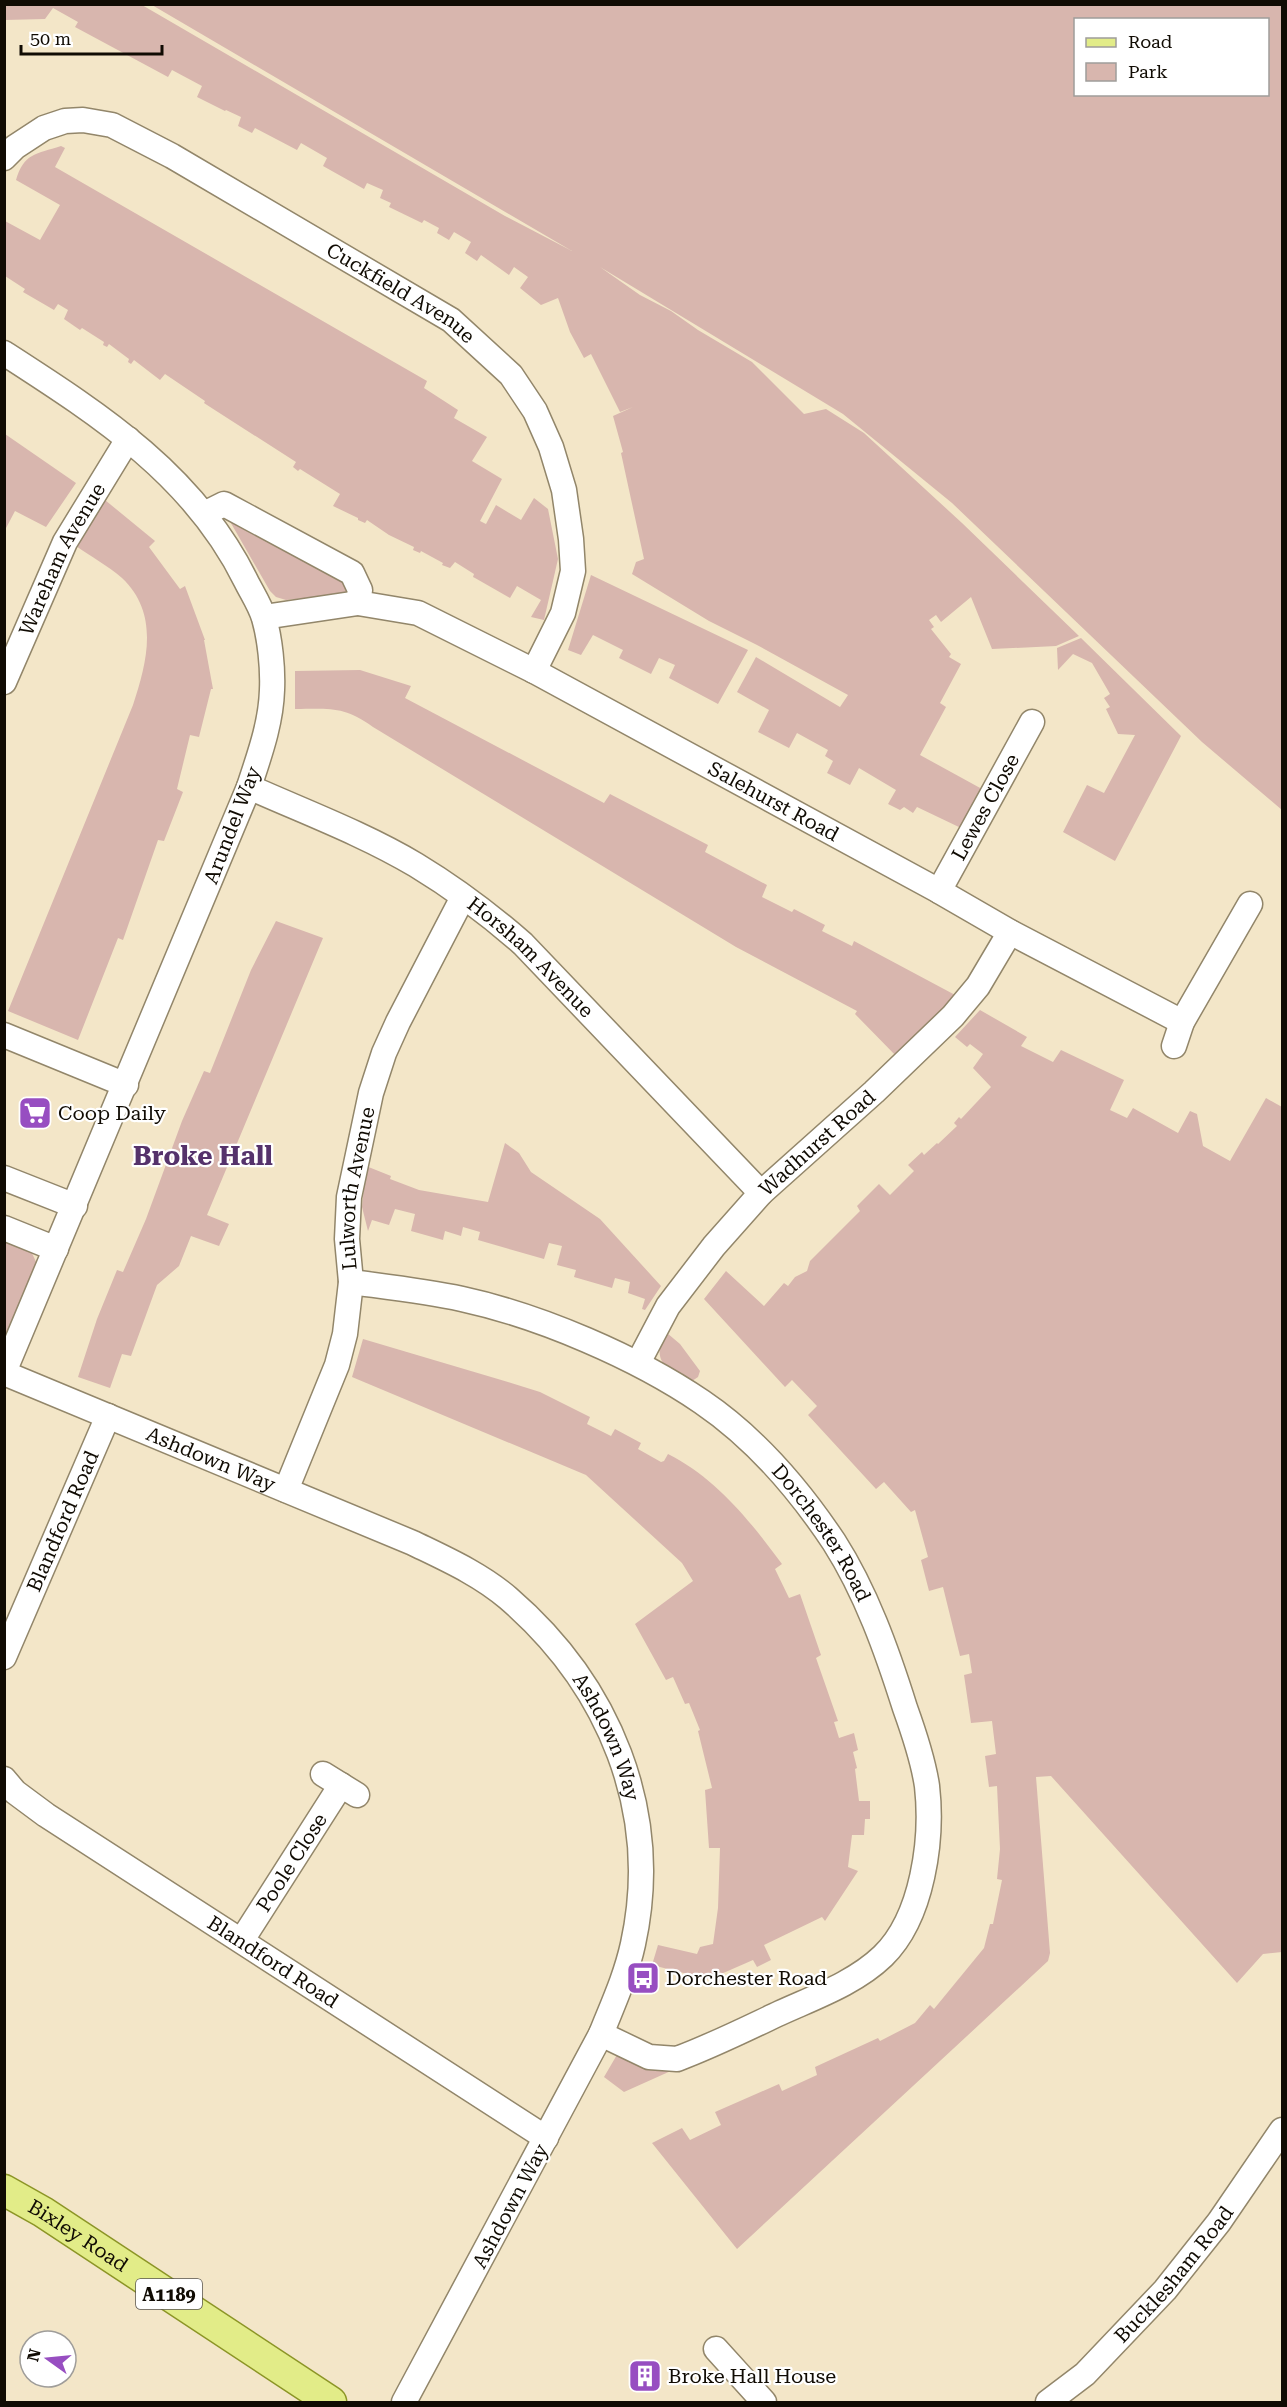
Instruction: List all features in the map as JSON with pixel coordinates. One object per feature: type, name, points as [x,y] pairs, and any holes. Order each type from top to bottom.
[{"type":"main road","name":"Bixley Road","points":[[4,2190],[53,2218],[330,2403]]},
{"type":"street","name":"Cuckfield Avenue","points":[[4,158],[15,147],[44,128],[65,121],[83,120],[112,125],[181,161],[451,320],[511,375],[535,411],[551,447],[564,490],[570,529],[573,571],[563,613],[534,671]]},
{"type":"street","name":"Arundel Way","points":[[4,354],[94,412],[129,439],[169,473],[204,514],[238,565],[264,617],[272,690],[266,736],[249,788],[4,1372]]},
{"type":"street","name":"Wareham Avenue","points":[[4,682],[13,641],[65,542],[129,439]]},
{"type":"street","points":[[204,514],[224,504],[352,573],[360,590],[358,603]]},
{"type":"street","name":"Salehurst Road","points":[[264,617],[358,603],[418,613],[534,671],[939,891],[1010,932],[1182,1022]]},
{"type":"street","name":"Lewes Close","points":[[939,891],[1032,722]]},
{"type":"street","name":"Horsham Avenue","points":[[249,788],[370,841],[416,865],[489,915],[523,944],[761,1193]]},
{"type":"street","name":"Lulworth Avenue","points":[[286,1490],[337,1365],[345,1334],[351,1282],[347,1239],[349,1197],[371,1093],[384,1053],[463,897]]},
{"type":"street","points":[[1174,1046],[1182,1022],[1250,904]]},
{"type":"street","name":"Wadhurst Road","points":[[638,1363],[668,1306],[714,1246],[761,1193],[874,1092],[952,1016],[978,986],[1010,932]]},
{"type":"street","points":[[4,1035],[126,1085]]},
{"type":"street","points":[[4,1178],[75,1206]]},
{"type":"street","points":[[4,1228],[56,1249]]},
{"type":"street","name":"Dorchester Road","points":[[351,1282],[465,1299],[535,1320],[638,1363],[734,1425],[766,1455],[808,1505],[835,1544],[857,1584],[890,1663],[917,1742],[927,1786],[928,1826],[922,1877],[910,1918],[885,1955],[856,1977],[677,2059],[649,2057],[601,2034]]},
{"type":"street","name":"Ashdown Way","points":[[4,1372],[413,1543],[462,1566],[506,1596],[547,1635],[589,1689],[616,1743],[627,1776],[636,1816],[641,1866],[633,1943],[622,1983],[601,2034],[404,2403]]},
{"type":"street","name":"Blandford Road","points":[[4,1658],[108,1416]]},
{"type":"street","name":"Blandford Road","points":[[4,1779],[15,1792],[46,1815],[546,2138]]},
{"type":"street","name":"Poole Close","points":[[242,1940],[340,1785]]},
{"type":"street","name":"Bucklesham Road","points":[[1048,2403],[1085,2374],[1165,2290],[1220,2222],[1282,2130]]},
{"type":"street","points":[[716,2349],[764,2403]]},
{"type":"green space","points":[[5,5],[142,5],[505,216],[572,251],[152,5],[1282,5],[1282,810],[1202,742],[952,503],[843,414],[600,267],[640,295],[671,311],[752,362],[804,414],[826,409],[864,433],[962,523],[1079,636],[1056,646],[992,649],[971,597],[941,622],[936,615],[929,620],[934,627],[931,629],[951,654],[949,657],[961,664],[940,703],[946,707],[920,755],[982,789],[961,828],[917,807],[913,813],[904,807],[900,810],[888,804],[896,790],[859,768],[850,785],[827,773],[833,761],[825,756],[828,750],[797,733],[789,748],[758,732],[769,710],[737,692],[756,657],[840,707],[848,695],[709,621],[632,574],[636,562],[644,559],[621,453],[623,452],[613,416],[633,407],[620,412],[591,354],[584,358],[570,332],[558,298],[541,305],[520,288],[528,277],[514,267],[509,275],[481,255],[477,261],[465,253],[471,242],[454,232],[449,240],[437,233],[439,228],[424,220],[422,223],[389,207],[391,203],[380,198],[383,190],[367,183],[364,189],[323,166],[327,158],[301,143],[297,150],[255,128],[252,133],[238,126],[241,117],[197,97],[202,86],[172,70],[168,77],[75,27],[78,22],[53,8],[45,19],[5,20]]},
{"type":"green space","points":[[61,146],[65,148],[55,167],[427,381],[424,388],[458,410],[454,418],[487,437],[472,461],[502,479],[480,521],[486,524],[496,505],[521,520],[534,498],[548,509],[558,559],[544,620],[531,617],[541,600],[517,586],[510,598],[473,577],[474,574],[455,562],[450,568],[442,565],[443,563],[421,551],[420,553],[413,550],[414,547],[389,535],[367,520],[365,523],[333,506],[340,494],[300,469],[298,471],[293,467],[296,462],[204,403],[205,401],[165,374],[160,380],[134,360],[131,364],[128,362],[129,359],[109,344],[107,347],[103,345],[104,342],[64,319],[68,310],[58,304],[54,310],[23,292],[25,289],[5,276],[5,221],[40,240],[60,205],[16,180],[19,171],[27,159],[32,156]]},
{"type":"green space","points":[[5,434],[76,483],[46,527],[15,511],[5,530]]},
{"type":"green space","points":[[105,500],[155,541],[149,547],[180,589],[185,586],[205,640],[213,689],[211,689],[199,737],[190,735],[177,789],[183,792],[164,841],[158,840],[123,940],[118,938],[78,1040],[8,1011],[133,705],[143,672],[147,639],[142,607],[134,592],[122,578],[76,546]]},
{"type":"green space","points":[[228,518],[349,581],[351,593],[286,600],[276,597],[270,591]]},
{"type":"green space","points":[[591,575],[748,650],[718,704],[669,678],[675,665],[659,658],[651,674],[619,658],[623,650],[593,635],[581,655],[568,650]]},
{"type":"green space","points":[[1081,638],[1181,736],[1115,861],[1063,832],[1087,785],[1104,793],[1135,735],[1118,734],[1106,709],[1110,707],[1104,698],[1110,694],[1092,663],[1073,654],[1058,670],[1057,648]]},
{"type":"green space","points":[[360,670],[411,686],[405,698],[604,803],[610,794],[708,845],[705,852],[767,885],[762,897],[792,912],[794,909],[825,925],[822,931],[852,946],[854,941],[957,996],[899,1059],[855,1014],[857,1011],[736,947],[363,720],[336,710],[295,709],[295,671]]},
{"type":"green space","points":[[276,921],[323,938],[207,1215],[229,1224],[219,1246],[191,1236],[179,1266],[157,1285],[131,1356],[122,1354],[110,1388],[78,1377],[97,1319],[117,1270],[123,1272],[146,1219],[182,1121],[204,1071],[210,1073],[251,970]]},
{"type":"green space","points":[[980,1010],[1027,1037],[1021,1046],[1053,1062],[1061,1050],[1124,1080],[1110,1110],[1127,1118],[1133,1108],[1178,1133],[1190,1111],[1197,1114],[1203,1146],[1230,1161],[1266,1098],[1282,1107],[1282,1952],[1263,1954],[1237,1983],[1051,1776],[1036,1777],[1050,1953],[1048,1961],[737,2249],[652,2143],[682,2128],[690,2140],[721,2125],[715,2112],[779,2084],[782,2091],[817,2075],[815,2067],[878,2038],[880,2041],[915,2023],[930,2005],[934,2009],[984,1948],[990,1924],[993,1924],[1002,1880],[997,1879],[1000,1849],[997,1786],[989,1787],[985,1756],[996,1754],[992,1721],[971,1723],[964,1675],[972,1673],[969,1654],[960,1656],[943,1587],[929,1591],[921,1560],[928,1557],[915,1510],[911,1512],[884,1482],[876,1489],[808,1415],[817,1406],[792,1380],[785,1387],[704,1299],[726,1271],[764,1306],[784,1283],[788,1286],[795,1277],[807,1271],[810,1261],[860,1211],[857,1206],[879,1184],[890,1195],[914,1171],[908,1165],[922,1152],[924,1155],[938,1144],[957,1126],[954,1123],[959,1117],[961,1119],[991,1087],[973,1068],[983,1054],[970,1044],[967,1047],[955,1037]]},
{"type":"green space","points":[[505,1143],[519,1153],[531,1172],[600,1219],[661,1286],[645,1310],[642,1309],[645,1299],[628,1293],[630,1282],[615,1278],[612,1288],[574,1277],[576,1270],[557,1265],[562,1246],[549,1243],[544,1259],[478,1240],[480,1232],[463,1227],[461,1236],[445,1231],[443,1240],[411,1231],[415,1214],[395,1209],[389,1225],[372,1220],[368,1231],[362,1207],[366,1166],[391,1176],[390,1179],[419,1190],[488,1202]]},
{"type":"green space","points":[[5,1236],[31,1251],[37,1264],[5,1342]]},
{"type":"green space","points":[[667,1333],[680,1344],[700,1371],[698,1377],[689,1383],[668,1368],[660,1357],[662,1342]]},
{"type":"green space","points":[[363,1339],[540,1392],[590,1417],[587,1424],[611,1436],[615,1429],[641,1443],[638,1449],[661,1462],[668,1454],[702,1475],[717,1488],[758,1532],[782,1564],[775,1569],[789,1598],[800,1594],[821,1655],[816,1658],[838,1721],[834,1722],[839,1738],[854,1733],[858,1750],[853,1752],[857,1768],[855,1769],[859,1801],[870,1801],[870,1819],[865,1819],[864,1835],[852,1835],[848,1867],[858,1871],[825,1921],[822,1917],[764,1945],[771,1960],[757,1967],[753,1960],[721,1974],[723,1983],[652,1965],[658,1945],[697,1954],[700,1947],[713,1944],[718,1908],[720,1848],[709,1848],[705,1790],[712,1788],[698,1731],[700,1730],[689,1703],[685,1704],[673,1677],[666,1680],[635,1624],[693,1581],[682,1563],[586,1475],[352,1377]]},
{"type":"green space","points":[[618,2053],[673,2070],[624,2092],[604,2077]]},
{"type":"place","name":"Coop Daily","points":[[35,1113]]},
{"type":"place","name":"Dorchester Road","points":[[643,1978]]},
{"type":"place","name":"Broke Hall House","points":[[645,2376]]},
{"type":"district","name":"Broke Hall","points":[[203,1156]]}]
